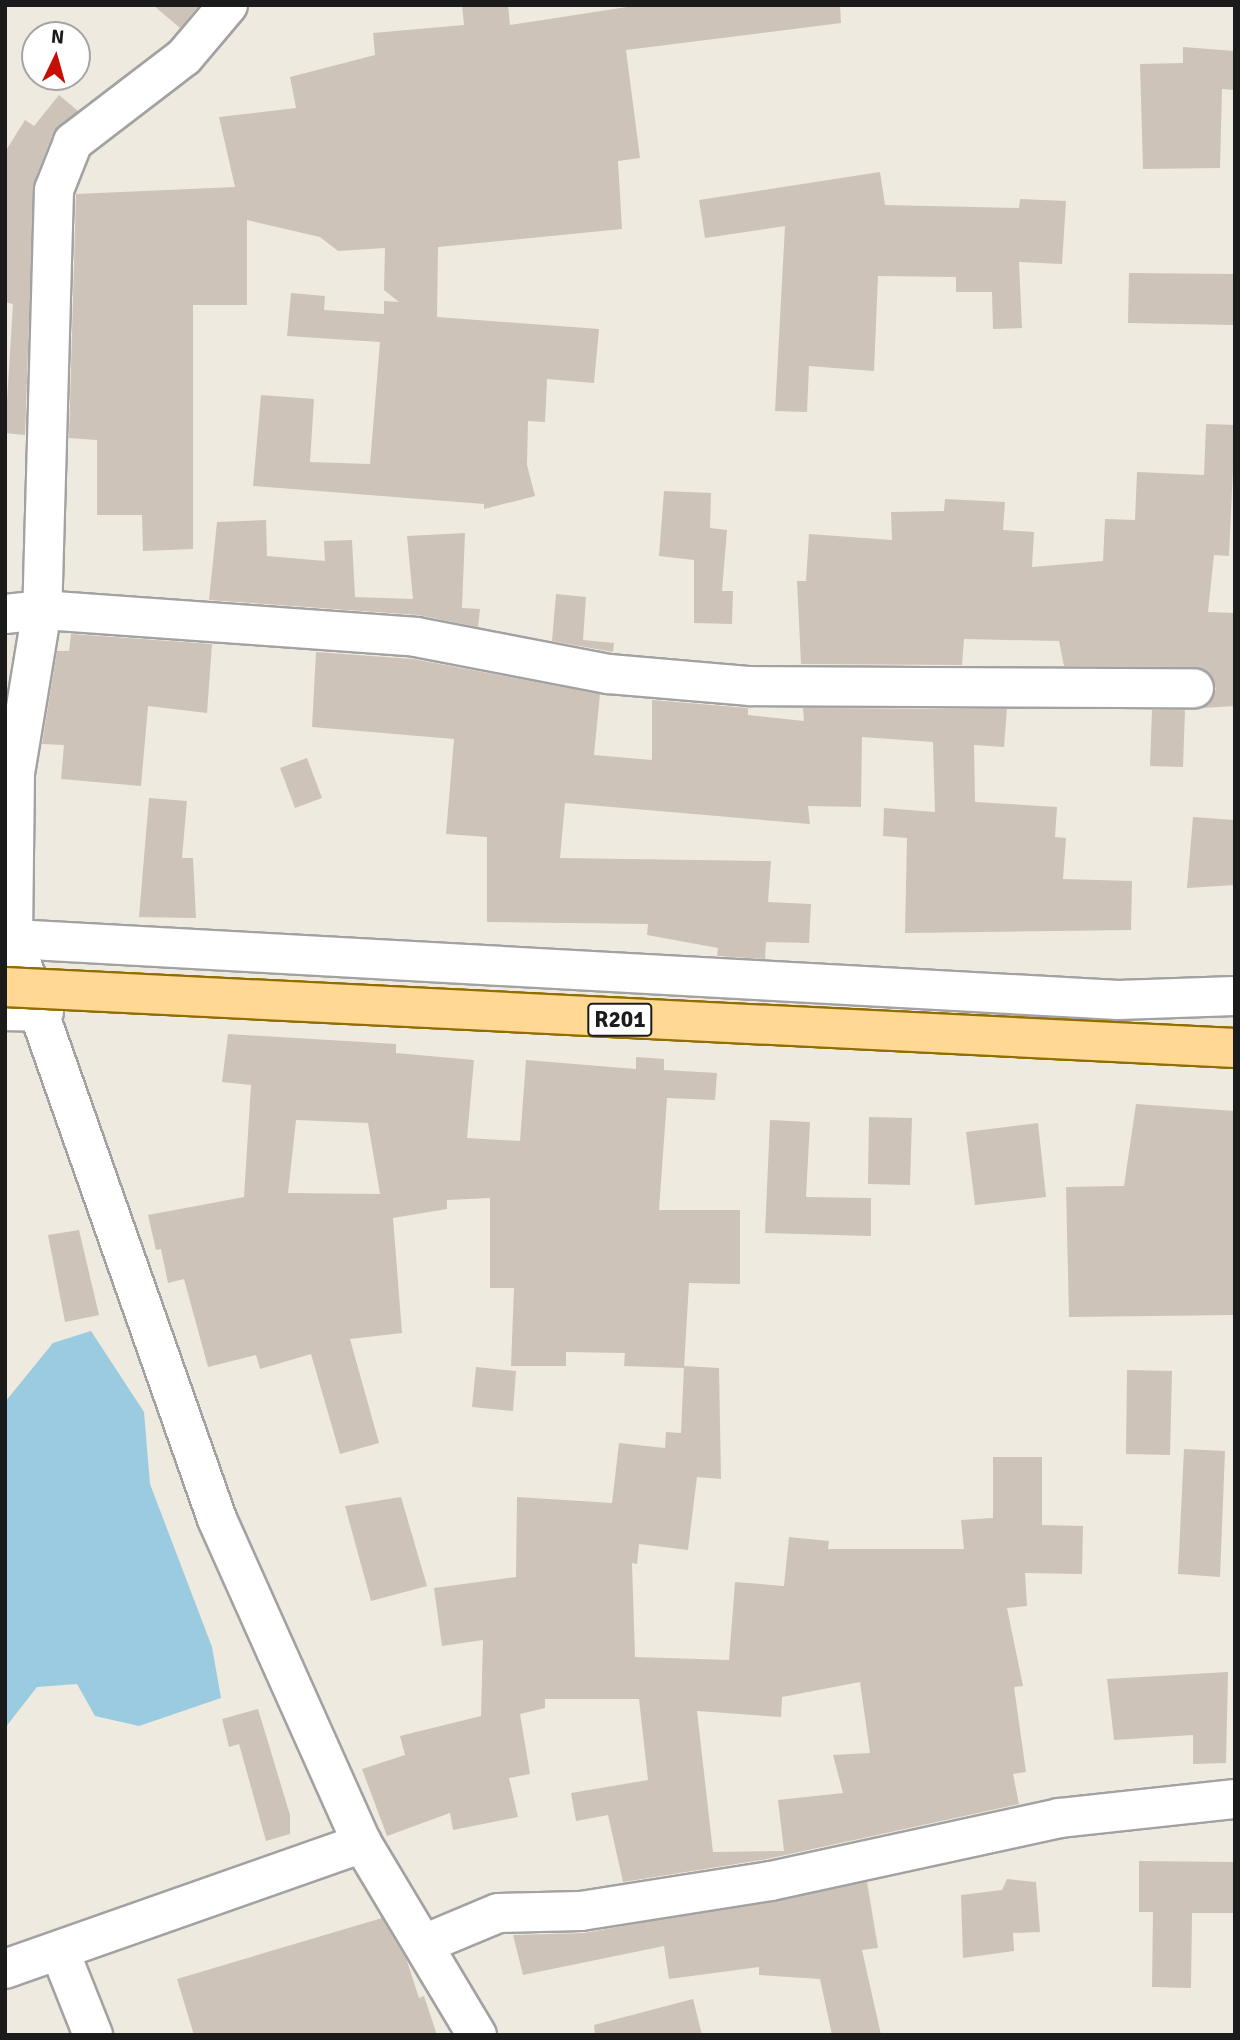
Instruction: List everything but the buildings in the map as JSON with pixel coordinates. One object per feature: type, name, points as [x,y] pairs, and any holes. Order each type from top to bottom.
[{"type":"main road","name":"R201","points":[[5,987],[1235,1048]]},
{"type":"street","points":[[228,5],[184,57],[73,142],[54,190],[15,774],[13,939],[44,1012],[217,1519],[362,1843],[477,2035]]},
{"type":"street","points":[[24,612],[416,637],[610,674],[750,687],[1194,688]]},
{"type":"street","points":[[13,939],[1118,1000],[1235,996]]},
{"type":"street","points":[[5,1011],[44,1012]]},
{"type":"street","points":[[424,1944],[498,1913],[581,1911],[771,1881],[1059,1818],[1235,1799]]},
{"type":"street","points":[[5,1969],[60,1952],[362,1843]]},
{"type":"street","points":[[60,1952],[93,2035]]},
{"type":"water","points":[[91,1331],[144,1412],[150,1484],[212,1647],[221,1698],[139,1726],[95,1716],[77,1684],[37,1687],[5,1728],[5,1402],[53,1343]]}]
